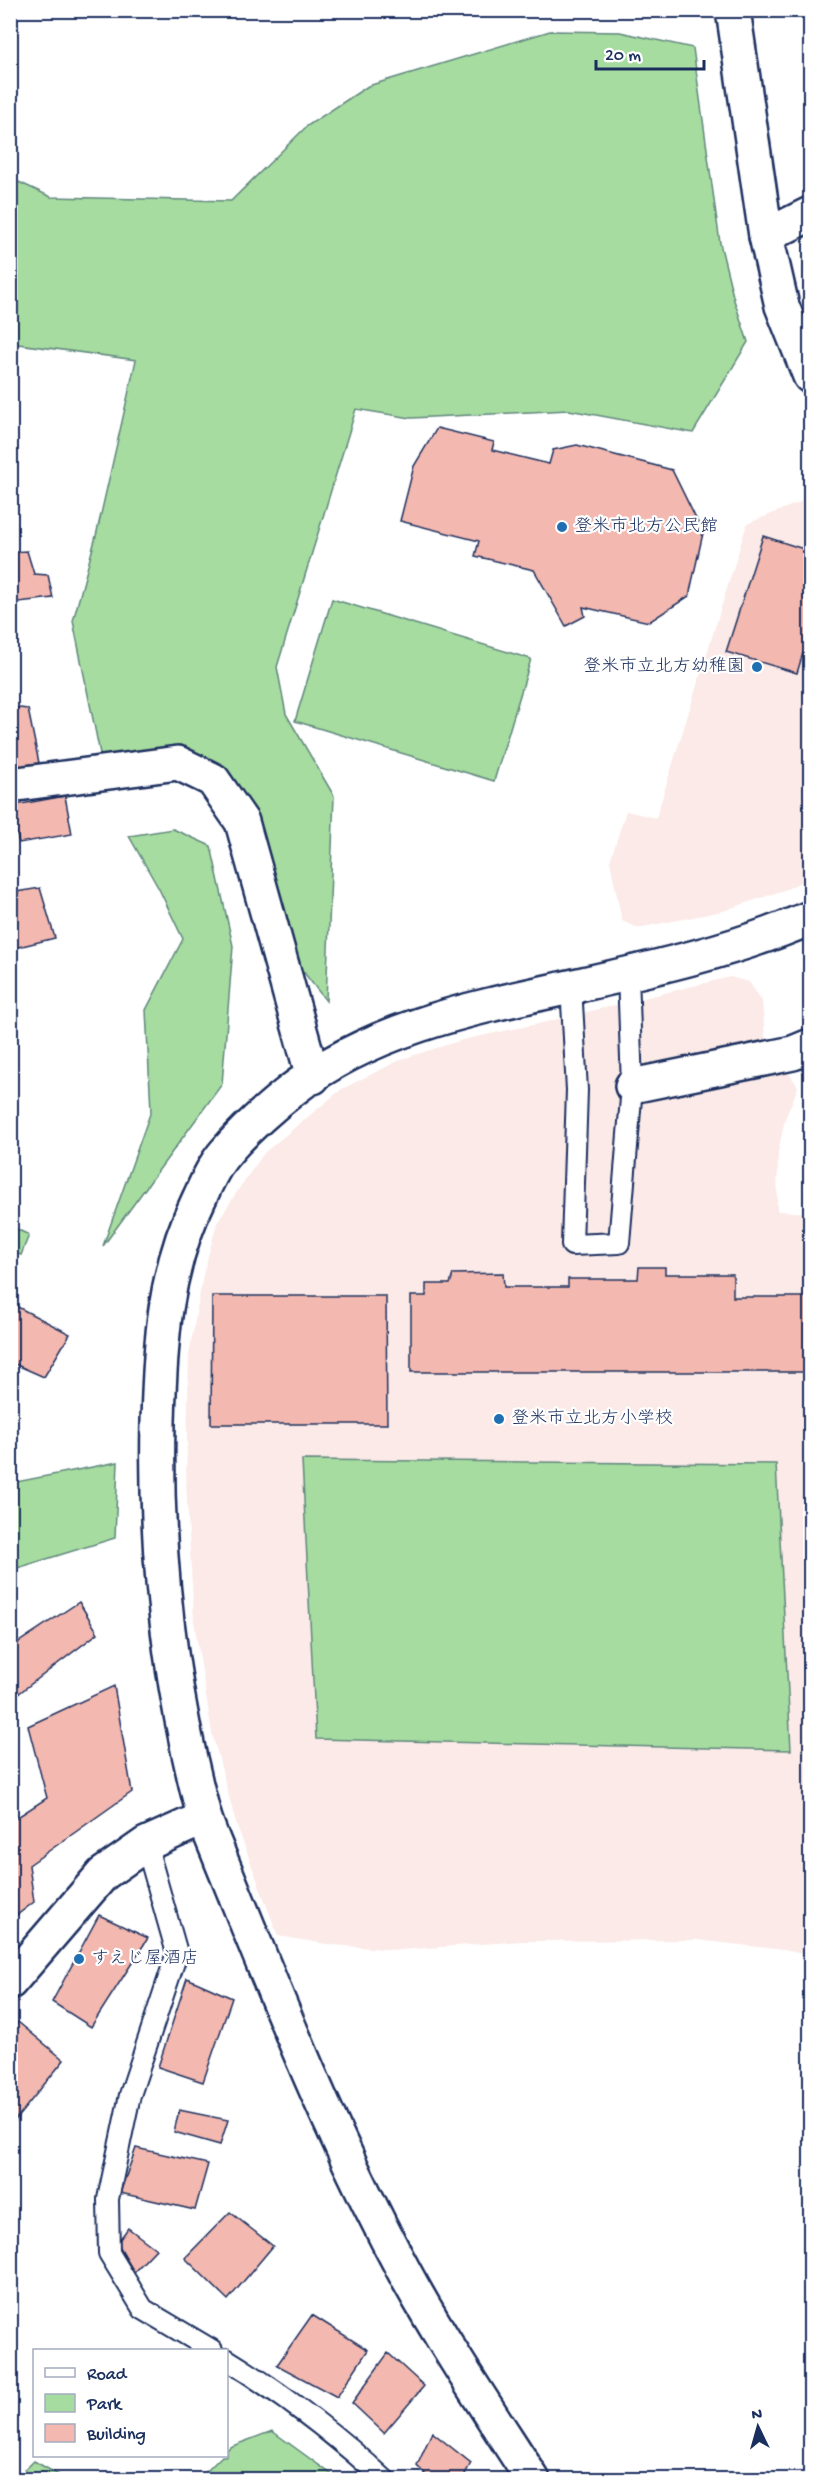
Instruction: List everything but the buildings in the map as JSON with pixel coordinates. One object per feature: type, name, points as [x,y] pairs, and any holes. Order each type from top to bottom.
[{"type":"street","points":[[732,10],[766,236],[783,306],[810,376]]},
{"type":"street","points":[[766,236],[810,214]]},
{"type":"street","points":[[10,785],[178,763],[213,780],[242,822],[312,1077]]},
{"type":"street","points":[[533,2480],[408,2277],[354,2171],[279,2002],[204,1818],[178,1710],[160,1551],[158,1451],[160,1343],[169,1281],[187,1224],[222,1156],[294,1089],[340,1059],[393,1035],[447,1015],[662,966],[769,936],[810,918]]},
{"type":"street","points":[[632,1086],[805,1053]]},
{"type":"street","points":[[10,1982],[103,1874],[146,1844],[204,1818]]},
{"type":"lane","points":[[571,986],[577,1090],[572,1245],[618,1243],[632,1086],[628,974]]},
{"type":"lane","points":[[146,1844],[177,1953],[130,2095],[108,2199],[109,2253],[143,2309],[210,2349]]},
{"type":"lane","points":[[228,2361],[255,2376],[337,2438],[385,2480]]},
{"type":"shaded area","name":"登米市立北方幼稚園","points":[[810,498],[810,877],[787,889],[723,911],[638,928],[622,921],[610,861],[626,811],[656,818],[747,524]]},
{"type":"shaded area","name":"登米市立北方小学校","points":[[730,977],[749,982],[762,1001],[765,1036],[798,1087],[785,1119],[778,1152],[777,1211],[810,1213],[810,1956],[785,1950],[697,1940],[523,1941],[399,1950],[333,1945],[278,1936],[236,1823],[212,1733],[194,1621],[186,1483],[189,1355],[203,1275],[217,1223],[265,1152],[342,1089],[402,1059],[462,1040]]},
{"type":"green space","points":[[550,31],[620,32],[693,48],[720,243],[734,300],[748,342],[693,433],[569,410],[411,418],[356,409],[277,667],[286,714],[334,796],[326,1001],[291,956],[266,842],[237,796],[186,780],[107,788],[73,621],[96,536],[136,360],[11,343],[10,178],[51,197],[231,201],[307,126],[368,86]]},
{"type":"green space","points":[[332,599],[531,659],[494,781],[295,721]]},
{"type":"green space","points":[[173,829],[211,846],[233,946],[222,1084],[103,1246],[151,1111],[146,1010],[183,939],[159,889],[129,836]]},
{"type":"green space","points":[[10,1226],[29,1235],[21,1255],[11,1252]]},
{"type":"green space","points":[[302,1460],[776,1464],[791,1750],[316,1739]]},
{"type":"green space","points":[[118,1462],[115,1538],[11,1570],[11,1483]]},
{"type":"green space","points":[[272,2431],[338,2479],[199,2479],[221,2457],[228,2457],[230,2447]]},
{"type":"green space","points":[[34,2461],[66,2479],[16,2479]]},
{"type":"place","name":"登米市北方公民館","points":[[562,527]]},
{"type":"place","name":"登米市立北方幼稚園","points":[[757,667]]},
{"type":"place","name":"登米市立北方小学校","points":[[499,1419]]},
{"type":"place","name":"すえじ屋酒店","points":[[79,1959]]}]
